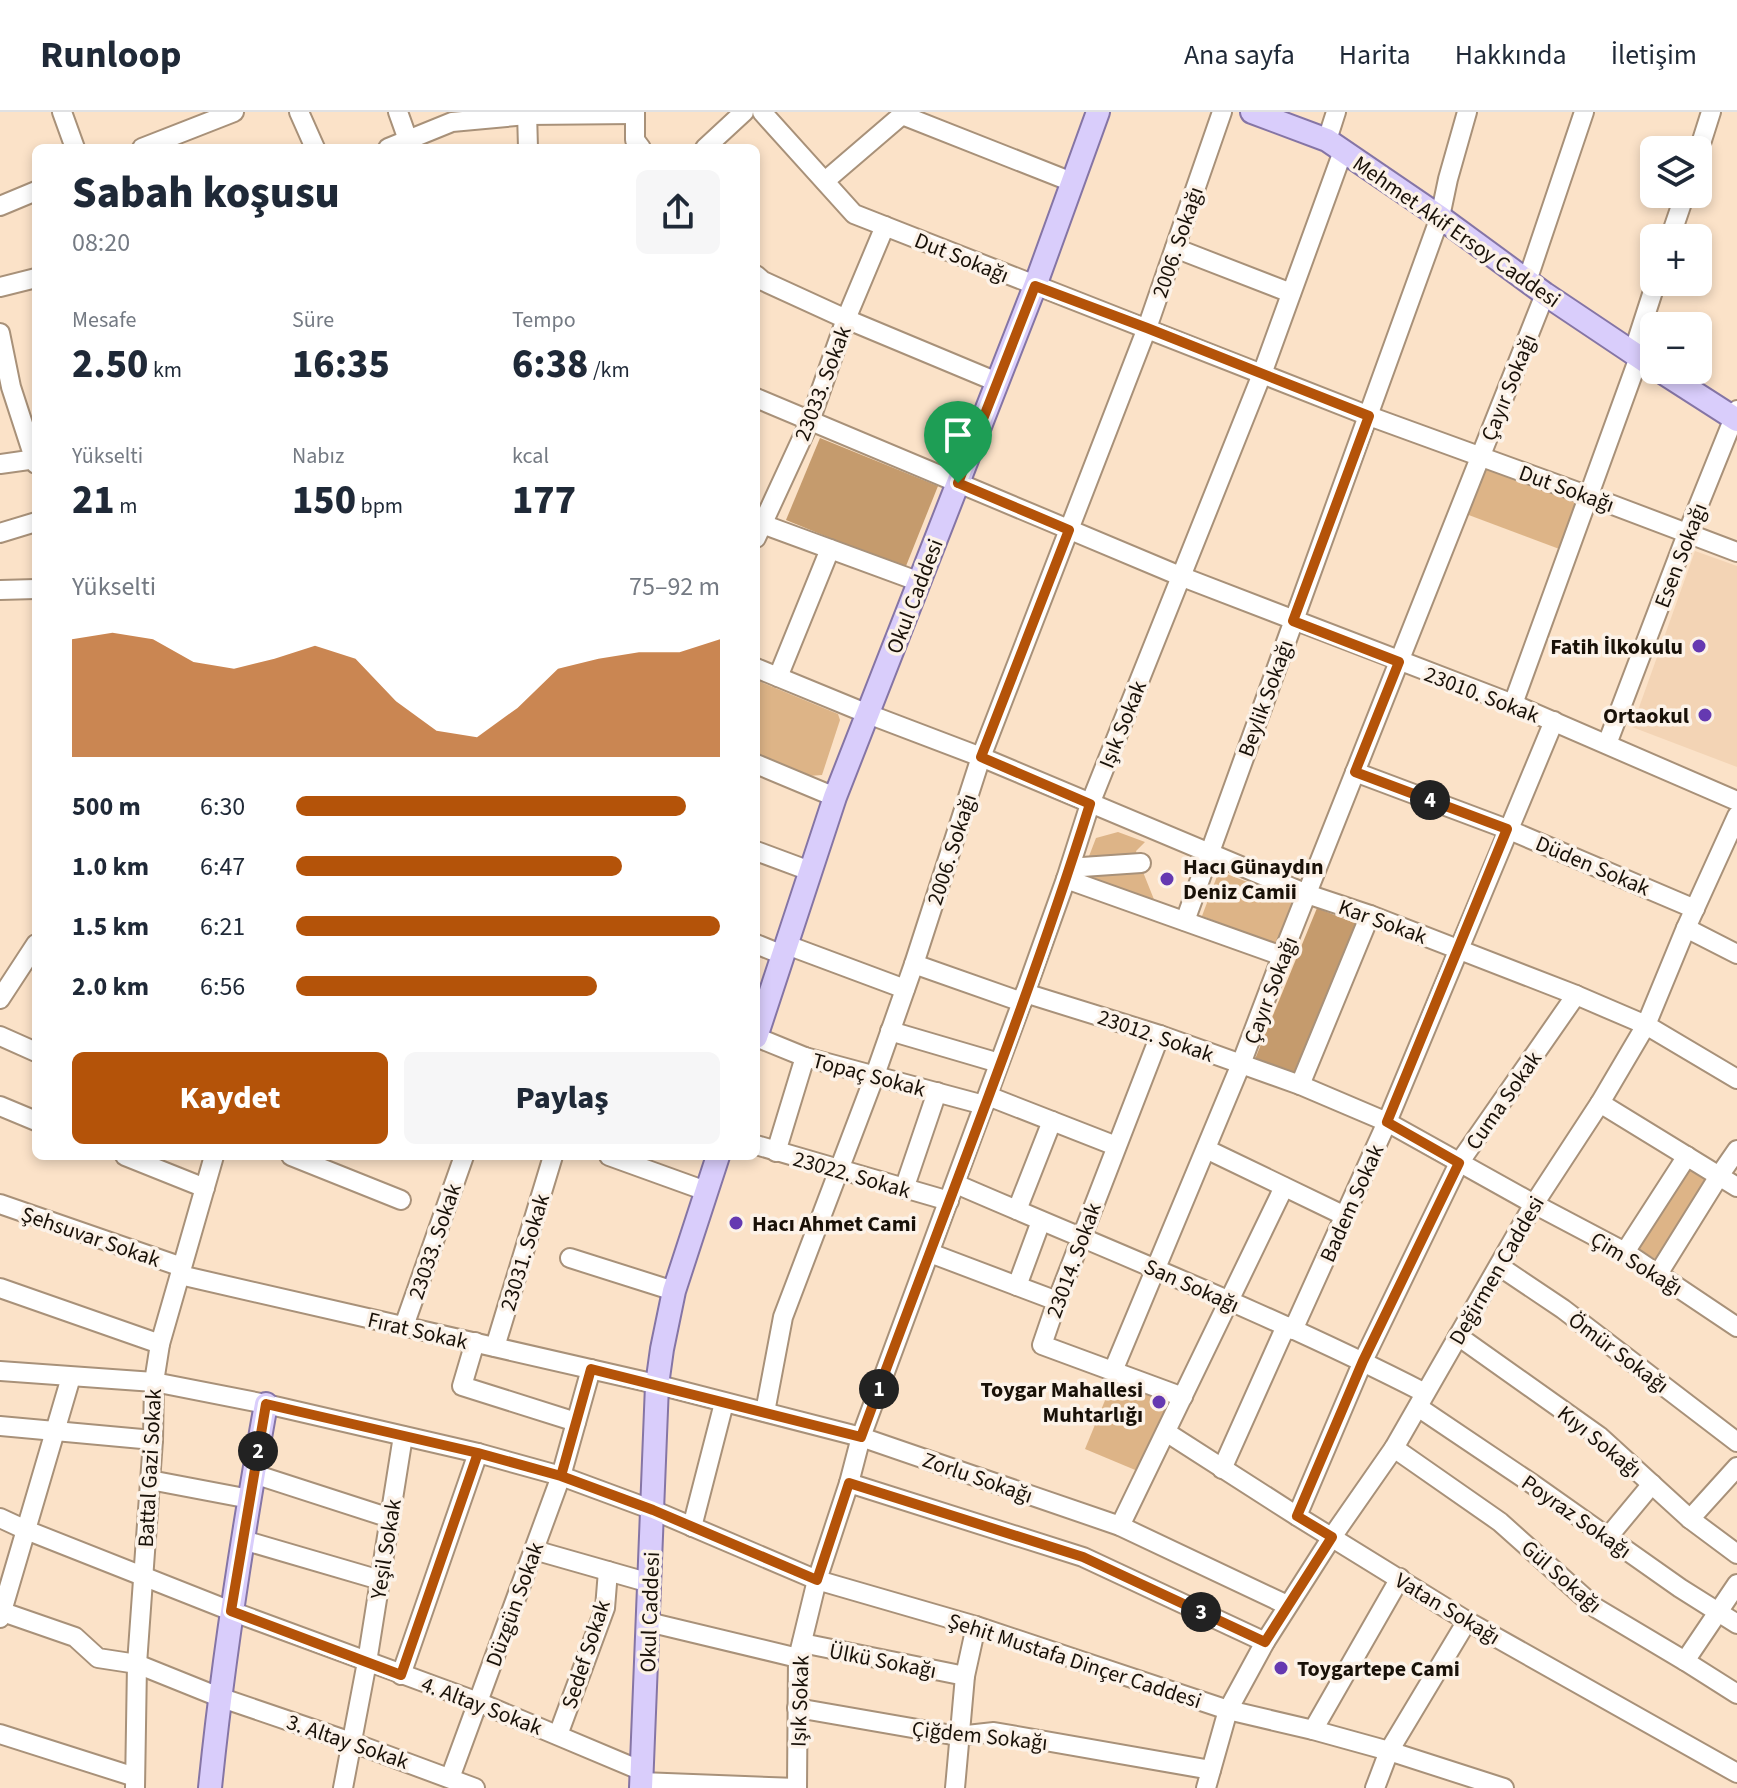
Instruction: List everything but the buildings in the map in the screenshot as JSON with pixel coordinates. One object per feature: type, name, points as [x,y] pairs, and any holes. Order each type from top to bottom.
[{"type":"main road","name":"Okul Caddesi","points":[[760,1025],[835,797],[1035,286],[1098,112]]},
{"type":"main road","name":"Mehmet Akif Ersoy Caddesi","points":[[1252,112],[1335,145],[1640,358]]},
{"type":"main road","name":"Mehmet Akif Ersoy Caddesi","points":[[1682,384],[1736,417]]},
{"type":"main road","name":"Okul Caddesi","points":[[641,1780],[657,1385],[674,1291],[717,1160]]},
{"type":"main road","points":[[210,1788],[231,1611],[266,1404]]},
{"type":"street","points":[[62,112],[74,144]]},
{"type":"street","points":[[152,144],[234,112]]},
{"type":"street","points":[[299,112],[313,144]]},
{"type":"street","points":[[398,112],[405,144],[452,122],[527,113],[635,113],[635,140],[638,144]]},
{"type":"street","points":[[709,144],[744,112]]},
{"type":"street","name":"Dut Sokağı","points":[[762,112],[854,214],[1369,416],[1737,552]]},
{"type":"street","name":"2006. Sokağı","points":[[765,1412],[783,1317],[875,1075],[981,757],[1147,328],[1222,112]]},
{"type":"street","name":"Işık Sokak","points":[[797,1788],[800,1651],[817,1580],[861,1437],[1024,997],[1090,804],[1262,374],[1291,293],[1335,145],[1336,112]]},
{"type":"street","name":"Beylik Sokağı","points":[[1185,921],[1440,217],[1467,112]]},
{"type":"street","name":"Çayır Sokağı","points":[[1113,1371],[1241,1064],[1480,456],[1536,288],[1584,112]]},
{"type":"street","points":[[1703,136],[1711,112]]},
{"type":"street","points":[[527,113],[528,144]]},
{"type":"street","points":[[825,181],[902,114],[1072,182]]},
{"type":"street","points":[[0,206],[32,193]]},
{"type":"street","name":"23033. Sokak","points":[[760,529],[810,421],[846,319],[885,226]]},
{"type":"street","points":[[1175,248],[1291,293]]},
{"type":"street","points":[[760,278],[846,319],[997,382]]},
{"type":"street","points":[[0,287],[32,279]]},
{"type":"street","points":[[0,333],[11,387],[32,452]]},
{"type":"street","points":[[1513,704],[1589,496],[1640,376]]},
{"type":"street","name":"23010. Sokak","points":[[760,400],[1180,576],[1513,704],[1737,801]]},
{"type":"street","name":"Esen Sokağı","points":[[1607,744],[1687,534],[1736,417]]},
{"type":"street","points":[[0,464],[32,461]]},
{"type":"street","points":[[0,533],[32,523]]},
{"type":"street","points":[[760,531],[830,549],[920,582]]},
{"type":"street","points":[[778,677],[830,549]]},
{"type":"street","points":[[0,590],[32,589]]},
{"type":"street","name":"Kar Sokak","points":[[760,670],[981,757],[1307,894],[1370,915],[1576,995],[1646,1025],[1737,1079]]},
{"type":"street","name":"Badem Sokak","points":[[1222,1469],[1345,1216],[1387,1122],[1554,721]]},
{"type":"street","points":[[760,766],[835,797]]},
{"type":"street","name":"Düden Sokak","points":[[1355,772],[1507,829],[1695,909]]},
{"type":"street","name":"Değirmen Caddesi","points":[[1208,1779],[1228,1710],[1265,1642],[1394,1448],[1534,1204],[1646,1025],[1737,816]]},
{"type":"street","points":[[760,852],[810,871]]},
{"type":"street","points":[[1082,867],[1141,863]]},
{"type":"street","points":[[1066,879],[1282,956]]},
{"type":"street","points":[[1300,1085],[1370,915]]},
{"type":"street","points":[[1686,928],[1737,954]]},
{"type":"street","points":[[760,945],[905,989]]},
{"type":"street","points":[[0,999],[32,950]]},
{"type":"street","name":"23012. Sokak","points":[[914,964],[1160,1035],[1300,1085],[1387,1122],[1459,1163]]},
{"type":"street","name":"Cuma Sokak","points":[[1297,1516],[1363,1361],[1459,1163],[1576,995]]},
{"type":"street","points":[[890,1031],[999,1063]]},
{"type":"street","name":"23014. Sokak","points":[[1160,1035],[1042,1345],[1183,1397]]},
{"type":"street","points":[[0,1036],[32,1050]]},
{"type":"street","name":"Topaç Sokak","points":[[760,1039],[805,1057],[937,1092],[986,1100],[1116,1146]]},
{"type":"street","points":[[776,1152],[805,1057]]},
{"type":"street","points":[[904,1189],[937,1092]]},
{"type":"street","points":[[1600,1103],[1737,1187]]},
{"type":"street","points":[[0,1106],[32,1119]]},
{"type":"street","points":[[1017,1210],[1052,1121]]},
{"type":"street","name":"23022. Sokak","points":[[760,1146],[904,1189],[952,1193]]},
{"type":"street","points":[[1206,1149],[1345,1216]]},
{"type":"street","points":[[1658,1274],[1737,1150]]},
{"type":"street","points":[[1625,1252],[1687,1156]]},
{"type":"street","points":[[135,1160],[205,1188]]},
{"type":"street","name":"Battal Gazi Sokak","points":[[135,1782],[137,1664],[153,1440],[154,1382],[160,1344],[213,1160]]},
{"type":"street","points":[[301,1160],[401,1200]]},
{"type":"street","name":"23033. Sokak","points":[[404,1326],[463,1160]]},
{"type":"street","name":"23031. Sokak","points":[[495,1347],[552,1160]]},
{"type":"street","points":[[620,1160],[706,1191]]},
{"type":"street","name":"Çim Sokağı","points":[[1459,1163],[1625,1252],[1737,1327]]},
{"type":"street","points":[[1120,1526],[1284,1187]]},
{"type":"street","name":"San Sokağı","points":[[952,1193],[1017,1210],[1229,1301],[1363,1361],[1421,1400]]},
{"type":"street","name":"Şehsuvar Sokak","points":[[0,1204],[181,1271]]},
{"type":"street","points":[[1017,1286],[1041,1221]]},
{"type":"street","points":[[930,1253],[1057,1301]]},
{"type":"street","points":[[570,1258],[674,1291]]},
{"type":"street","name":"Ömür Sokağı","points":[[1499,1266],[1563,1309],[1737,1442]]},
{"type":"street","name":"Fırat Sokak","points":[[181,1271],[657,1385]]},
{"type":"street","points":[[0,1288],[160,1344]]},
{"type":"street","name":"Kıyı Sokağı","points":[[1458,1336],[1599,1436],[1690,1519],[1737,1554]]},
{"type":"street","points":[[475,1342],[462,1386],[576,1422]]},
{"type":"street","name":"Düzgün Sokak","points":[[450,1778],[561,1476],[591,1369]]},
{"type":"street","name":"Şehit Mustafa Dinçer Caddesi","points":[[0,1371],[154,1382],[266,1404],[478,1453],[561,1476],[653,1510],[817,1580],[976,1626],[1228,1710],[1389,1751],[1482,1784],[1504,1788]]},
{"type":"street","points":[[1,1613],[71,1377]]},
{"type":"street","name":"Zorlu Sokağı","points":[[657,1385],[861,1437],[1120,1526],[1287,1605]]},
{"type":"street","name":"Poyraz Sokağı","points":[[1421,1400],[1531,1483],[1737,1624]]},
{"type":"street","points":[[692,1527],[724,1403]]},
{"type":"street","points":[[0,1426],[153,1440]]},
{"type":"street","name":"Vatan Sokağı","points":[[1166,1432],[1467,1621],[1737,1773]]},
{"type":"street","name":"Yeşil Sokak","points":[[343,1788],[367,1662],[403,1436]]},
{"type":"street","name":"Gül Sokağı","points":[[1394,1448],[1500,1522],[1596,1608],[1737,1694]]},
{"type":"street","points":[[401,1675],[478,1453]]},
{"type":"street","points":[[1690,1519],[1737,1467]]},
{"type":"street","points":[[254,1474],[390,1518]]},
{"type":"street","points":[[150,1480],[250,1499]]},
{"type":"street","points":[[849,1483],[1083,1557],[1265,1642]]},
{"type":"street","points":[[1608,1537],[1652,1484]]},
{"type":"street","name":"4. Altay Sokak","points":[[0,1518],[231,1611],[478,1702],[558,1735],[641,1780]]},
{"type":"street","points":[[243,1540],[380,1580]]},
{"type":"street","name":"Sedef Sokak","points":[[534,1550],[650,1583]]},
{"type":"street","name":"Sedef Sokak","points":[[558,1735],[605,1608],[608,1571]]},
{"type":"street","points":[[1313,1730],[1400,1578]]},
{"type":"street","points":[[1685,1661],[1737,1584]]},
{"type":"street","name":"3. Altay Sokak","points":[[1,1613],[75,1637],[98,1658],[137,1664],[219,1697],[475,1788]]},
{"type":"street","points":[[1375,1788],[1389,1751],[1467,1621]]},
{"type":"street","name":"Ülkü Sokağı","points":[[648,1622],[800,1651],[965,1676]]},
{"type":"street","points":[[955,1788],[965,1676],[976,1626]]},
{"type":"street","name":"Çiğdem Sokağı","points":[[797,1708],[958,1736],[994,1732],[1208,1779]]},
{"type":"street","points":[[0,1734],[135,1782]]},
{"type":"street","points":[[641,1780],[797,1788]]},
{"type":"shaded area","points":[[820,438],[938,486],[906,566],[896,565],[786,520]]},
{"type":"shaded area","points":[[1484,468],[1579,503],[1562,550],[1466,514]]},
{"type":"shaded area","name":"Fatih İlkokulu","points":[[1695,551],[1737,566],[1737,767],[1632,727]]},
{"type":"shaded area","points":[[760,682],[838,714],[840,720],[822,775],[809,776],[760,756]]},
{"type":"shaded area","points":[[1118,832],[1145,842],[1136,851],[1139,861],[1086,864],[1096,838]]},
{"type":"shaded area","points":[[1141,867],[1155,902],[1082,875]]},
{"type":"shaded area","points":[[1219,871],[1297,901],[1279,946],[1202,916]]},
{"type":"shaded area","points":[[1317,908],[1357,924],[1295,1075],[1255,1059]]},
{"type":"shaded area","points":[[1687,1167],[1706,1179],[1655,1259],[1636,1247]]},
{"type":"shaded area","points":[[1115,1376],[1170,1399],[1140,1472],[1085,1449]]},
{"type":"place","name":"Fatih İlkokulu","points":[[1699,646]]},
{"type":"place","name":"Ortaokul","points":[[1705,715]]},
{"type":"place","name":"Hacı Günaydın Deniz Camii","points":[[1167,879]]},
{"type":"place","name":"Hacı Ahmet Cami","points":[[736,1223]]},
{"type":"place","name":"Toygar Mahallesi Muhtarlığı","points":[[1159,1402]]},
{"type":"place","name":"Toygartepe Cami","points":[[1281,1668]]},
{"type":"route","points":[[958,483],[1035,286],[1369,416],[1293,621],[1399,662],[1355,772],[1507,829],[1387,1122],[1459,1163],[1363,1361],[1297,1516],[1332,1537],[1265,1642],[1083,1557],[849,1483],[817,1580],[653,1510],[561,1476],[478,1453],[266,1404],[231,1611],[401,1675],[478,1453],[561,1476],[591,1369],[861,1437],[1022,1002],[1090,804],[981,757],[1069,530],[958,483]]}]
